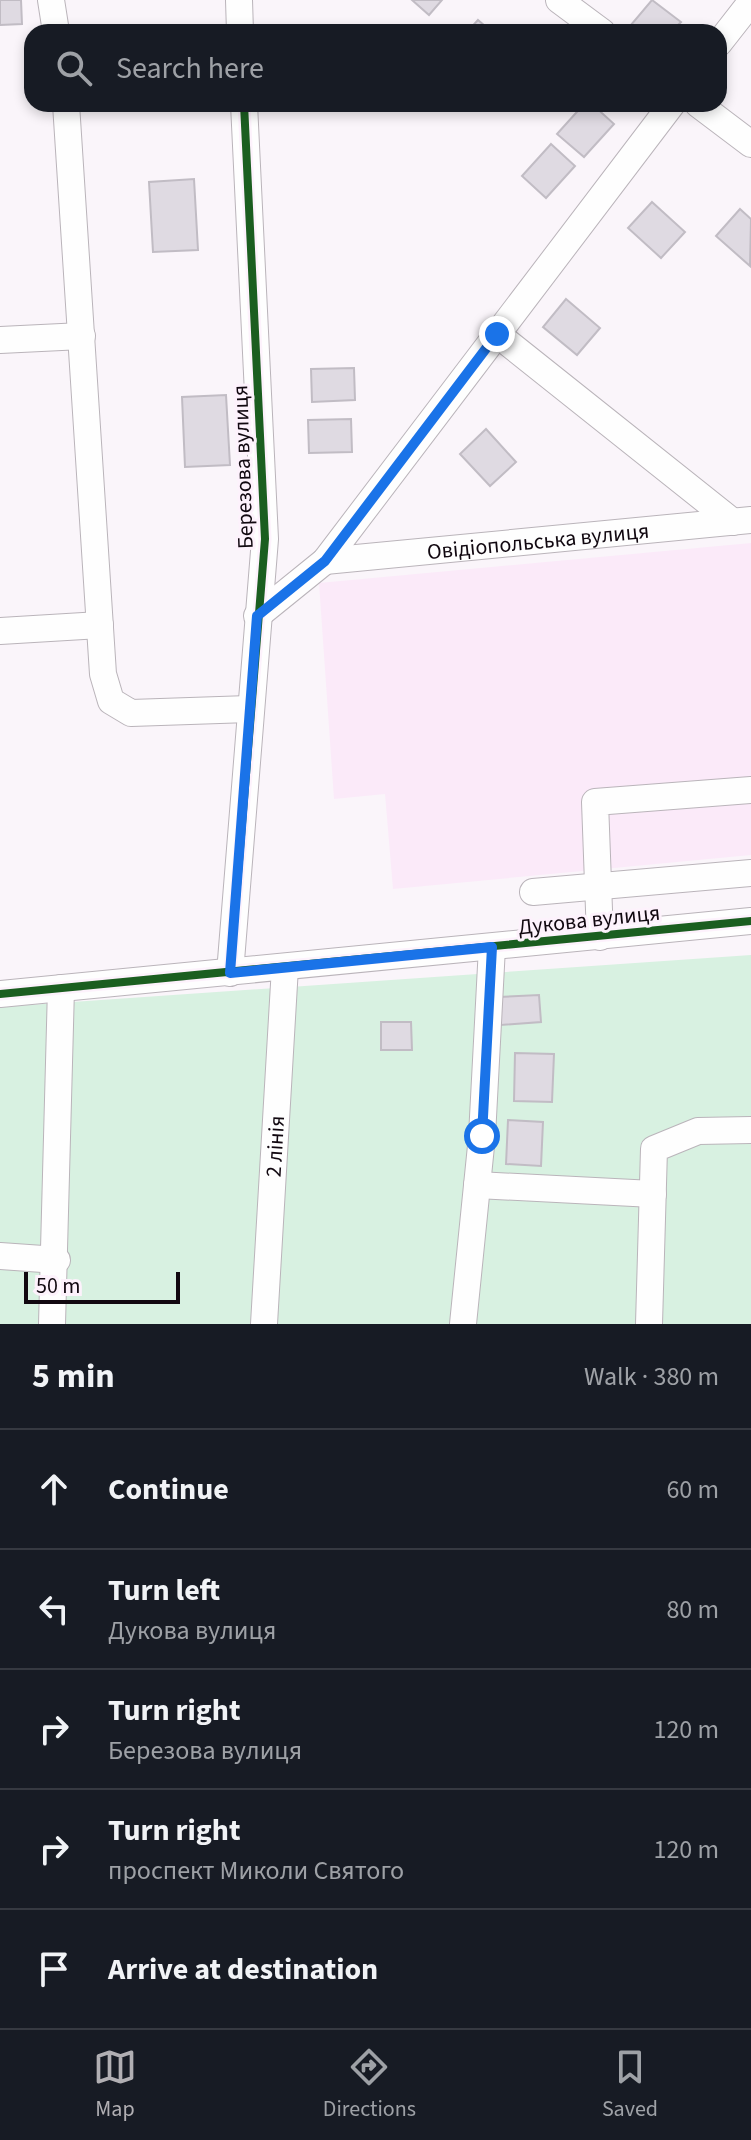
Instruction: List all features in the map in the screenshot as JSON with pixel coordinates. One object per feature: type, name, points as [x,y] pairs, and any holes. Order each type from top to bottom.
[{"type":"street","points":[[51,0],[55,24]]},
{"type":"street","points":[[239,0],[240,24]]},
{"type":"street","points":[[559,0],[591,24]]},
{"type":"street","points":[[727,33],[751,2]]},
{"type":"street","points":[[67,112],[103,674],[111,701],[131,713],[249,709]]},
{"type":"street","name":"Березова вулиця","points":[[230,973],[265,539],[244,112]]},
{"type":"street","points":[[257,616],[325,561],[666,112]]},
{"type":"street","points":[[709,112],[751,144]]},
{"type":"street","points":[[497,334],[742,521]]},
{"type":"street","points":[[0,340],[82,336]]},
{"type":"street","name":"Овідіопольська вулиця","points":[[325,561],[742,521]]},
{"type":"street","points":[[0,631],[100,625]]},
{"type":"street","points":[[600,937],[595,802],[751,790]]},
{"type":"street","points":[[533,892],[751,873]]},
{"type":"street","name":"Дукова вулиця","points":[[0,994],[751,921]]},
{"type":"street","points":[[463,1324],[477,1185],[492,947]]},
{"type":"street","name":"2 лінія","points":[[264,1324],[285,967]]},
{"type":"street","points":[[52,1324],[57,1260],[61,988]]},
{"type":"street","points":[[649,1324],[654,1149],[698,1131],[751,1130]]},
{"type":"street","points":[[477,1185],[653,1194]]},
{"type":"street","points":[[0,1256],[57,1260]]},
{"type":"shaded area","points":[[751,543],[751,855],[393,889],[385,794],[334,799],[319,583]]},
{"type":"green space","points":[[751,955],[751,1324],[0,1324],[0,1007]]},
{"type":"building","points":[[0,0],[21,0],[22,24],[0,25]]},
{"type":"building","points":[[412,0],[442,0],[429,15]]},
{"type":"building","points":[[652,0],[681,22],[679,24],[632,24]]},
{"type":"building","points":[[577,112],[601,112],[614,124],[584,157],[557,134]]},
{"type":"building","points":[[551,144],[575,166],[546,198],[522,176]]},
{"type":"building","points":[[194,179],[198,250],[153,252],[149,182]]},
{"type":"building","points":[[652,202],[685,232],[661,258],[628,228]]},
{"type":"building","points":[[740,209],[751,219],[750,266],[716,236]]},
{"type":"building","points":[[566,299],[600,328],[577,355],[543,327]]},
{"type":"building","points":[[354,368],[355,400],[312,402],[311,369]]},
{"type":"building","points":[[226,395],[230,465],[185,467],[182,397]]},
{"type":"building","points":[[351,419],[352,452],[309,453],[308,420]]},
{"type":"building","points":[[486,429],[516,462],[490,486],[460,454]]},
{"type":"building","points":[[539,995],[541,1022],[501,1025],[499,997]]},
{"type":"building","points":[[381,1022],[411,1022],[412,1050],[381,1050]]},
{"type":"building","points":[[515,1053],[554,1054],[552,1102],[514,1101]]},
{"type":"building","points":[[508,1120],[543,1122],[541,1166],[506,1164]]},
{"type":"cycle path","points":[[230,973],[265,539],[244,112]]},
{"type":"cycle path","points":[[0,994],[751,921]]},
{"type":"route","points":[[482,1136],[492,947],[230,973],[257,616],[325,561],[497,334]]}]
